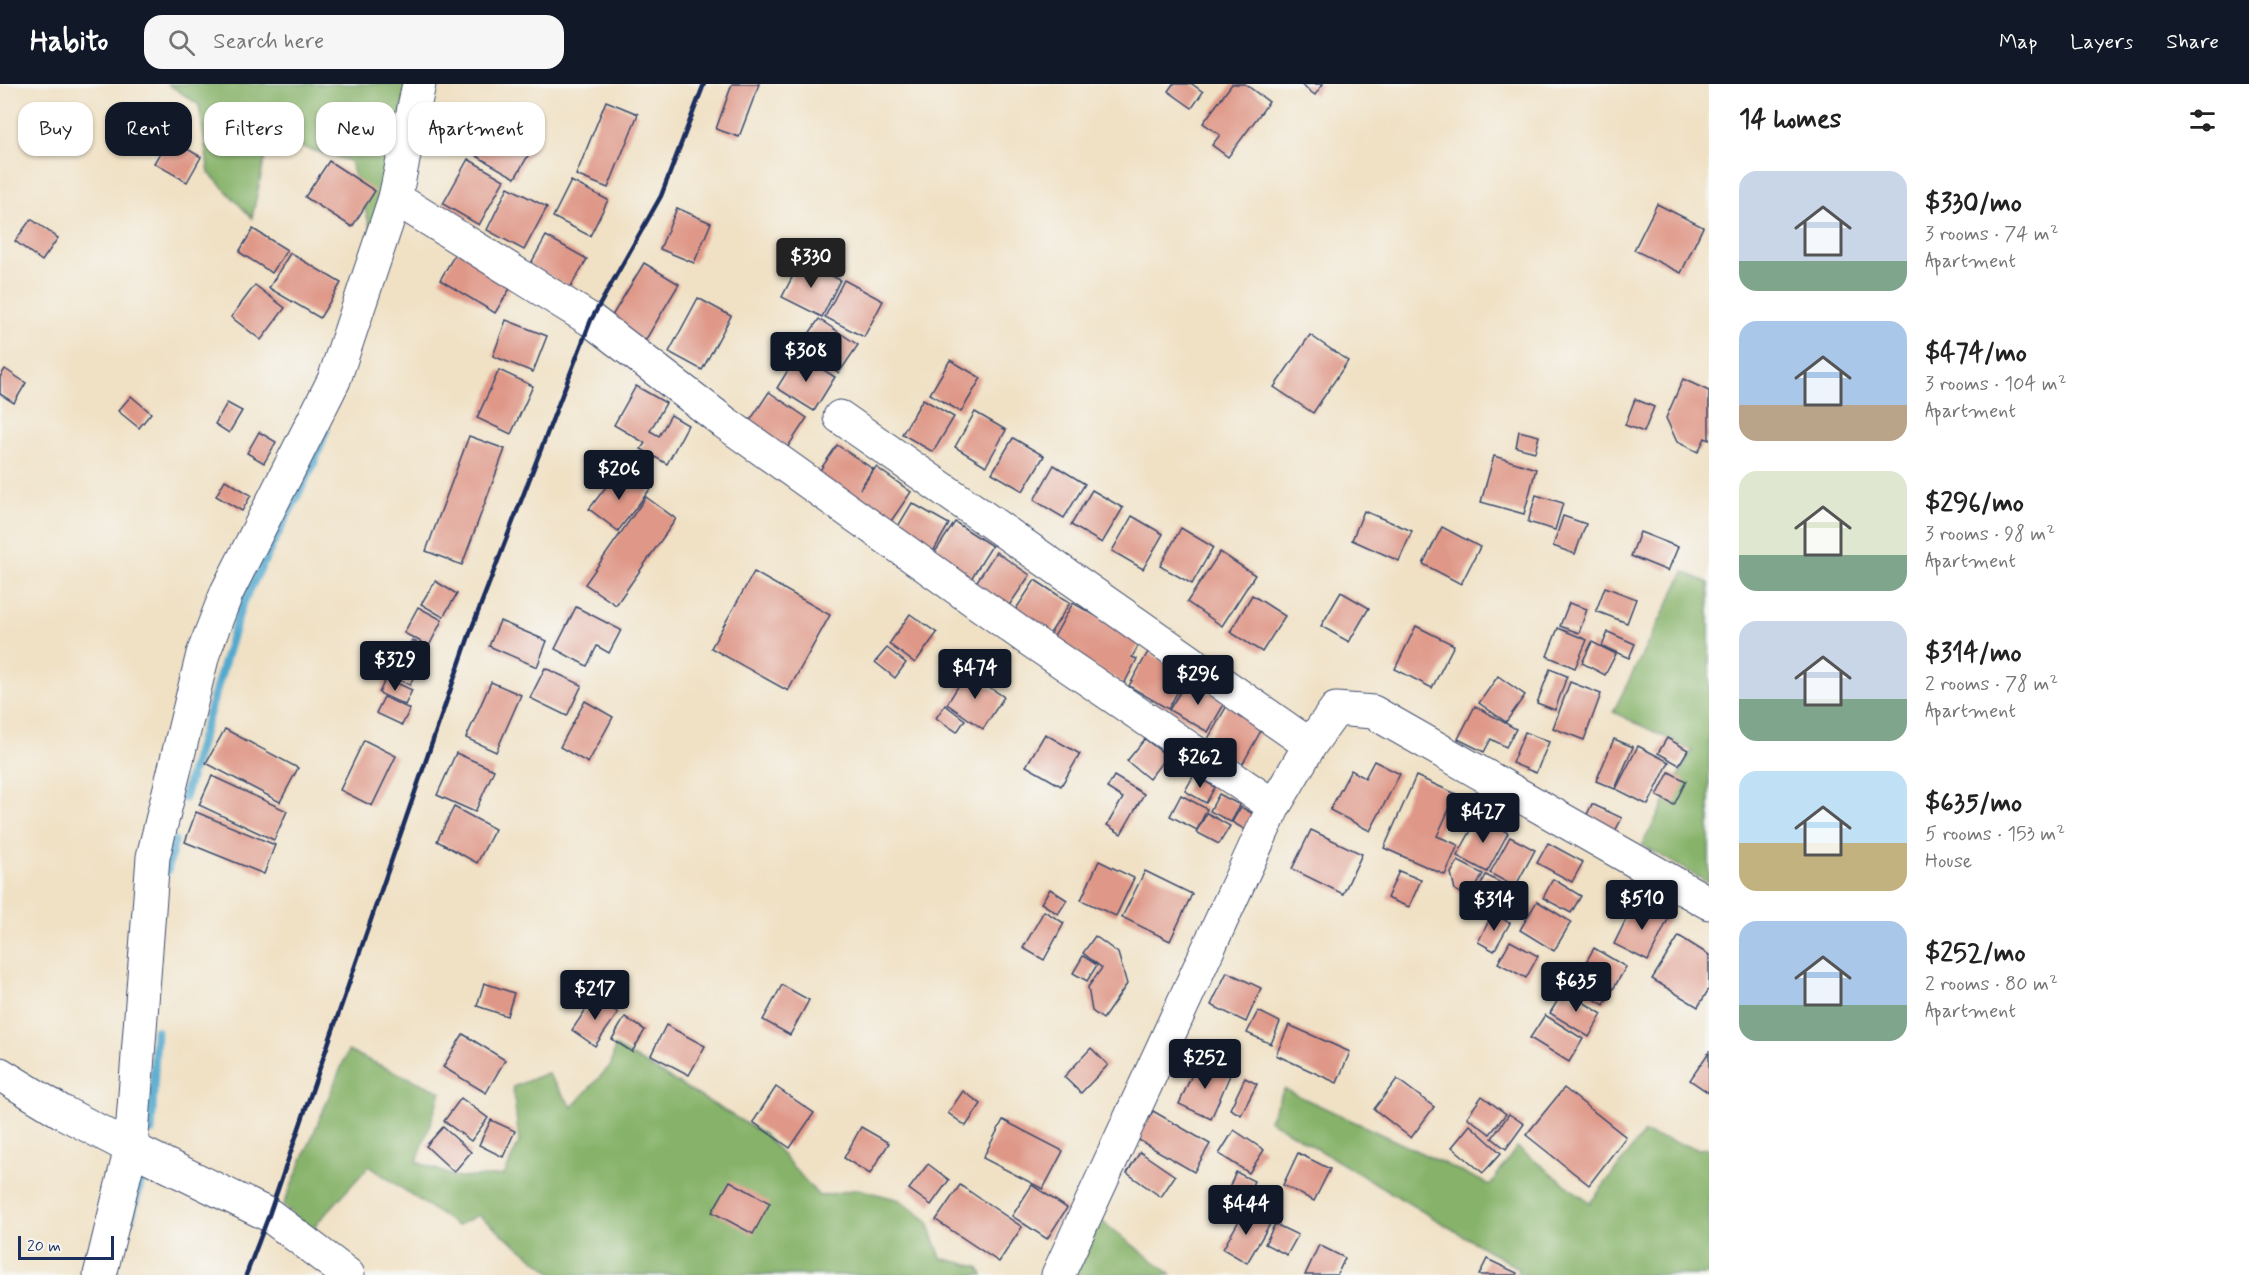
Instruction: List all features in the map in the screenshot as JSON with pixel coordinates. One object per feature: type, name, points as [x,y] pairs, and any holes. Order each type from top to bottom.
[{"type":"street","points":[[100,1275],[131,1148],[153,857],[203,654],[227,592],[334,380],[396,198],[419,84]]},
{"type":"street","points":[[396,198],[591,320],[724,422],[1027,638],[1274,806]]},
{"type":"street","points":[[840,417],[1310,745]]},
{"type":"street","points":[[1058,1275],[1274,806],[1310,745],[1336,709],[1373,712],[1709,903]]},
{"type":"street","points":[[0,1074],[62,1112],[269,1215],[348,1275]]},
{"type":"green space","points":[[168,84],[407,84],[396,141],[396,102],[316,102],[316,151],[304,148],[304,102],[204,102],[204,139],[199,105]]},
{"type":"green space","points":[[206,156],[265,156],[252,218],[209,173]]},
{"type":"green space","points":[[332,156],[393,156],[376,245],[350,161]]},
{"type":"green space","points":[[1684,572],[1709,583],[1709,883],[1642,845],[1692,750],[1613,712]]},
{"type":"green space","points":[[615,1046],[764,1134],[819,1196],[858,1189],[900,1200],[927,1220],[941,1258],[978,1267],[983,1275],[555,1275],[478,1215],[457,1226],[369,1166],[312,1229],[283,1206],[348,1051],[441,1092],[417,1162],[459,1178],[504,1175],[519,1142],[513,1087],[547,1073],[572,1107],[611,1065]]},
{"type":"green space","points":[[1284,1089],[1490,1185],[1517,1147],[1590,1203],[1644,1133],[1698,1149],[1709,1148],[1709,1275],[1518,1275],[1519,1269],[1269,1120]]},
{"type":"green space","points":[[1088,1211],[1172,1275],[1054,1275]]},
{"type":"building","points":[[732,84],[759,84],[739,137],[716,129]]},
{"type":"building","points":[[1173,84],[1192,84],[1203,92],[1192,108],[1168,91]]},
{"type":"building","points":[[1232,84],[1245,84],[1269,102],[1228,157],[1212,145],[1220,135],[1203,123]]},
{"type":"building","points":[[1300,84],[1323,84],[1315,95]]},
{"type":"building","points":[[606,101],[638,114],[608,188],[576,175]]},
{"type":"building","points":[[192,152],[201,157],[187,182],[154,163],[158,156],[192,156]]},
{"type":"building","points":[[476,156],[528,156],[515,178]]},
{"type":"building","points":[[468,159],[504,180],[479,225],[443,204]]},
{"type":"building","points":[[329,161],[375,191],[352,227],[305,197]]},
{"type":"building","points":[[571,181],[608,200],[590,236],[553,217]]},
{"type":"building","points":[[508,187],[547,207],[524,250],[487,230]]},
{"type":"building","points":[[1657,204],[1703,227],[1681,273],[1634,250]]},
{"type":"building","points":[[677,208],[711,223],[694,263],[660,249]]},
{"type":"building","points":[[31,219],[58,238],[42,261],[15,241]]},
{"type":"building","points":[[253,229],[287,250],[272,273],[239,252]]},
{"type":"building","points":[[546,236],[587,259],[570,288],[530,265]]},
{"type":"building","points":[[461,244],[517,277],[495,313],[440,280]]},
{"type":"building","points":[[290,253],[341,283],[320,318],[269,288]]},
{"type":"building","points":[[801,260],[840,280],[822,317],[782,297]]},
{"type":"building","points":[[644,263],[679,284],[639,351],[604,329]]},
{"type":"building","points":[[844,280],[883,301],[864,337],[825,317]]},
{"type":"building","points":[[255,285],[285,308],[261,340],[231,317]]},
{"type":"building","points":[[698,298],[731,316],[702,370],[669,352]]},
{"type":"building","points":[[819,319],[858,345],[839,373],[800,347]]},
{"type":"building","points":[[506,320],[547,336],[533,372],[493,356]]},
{"type":"building","points":[[1310,335],[1348,361],[1313,413],[1274,387]]},
{"type":"building","points":[[798,354],[835,377],[814,411],[777,388]]},
{"type":"building","points":[[950,360],[981,378],[961,412],[930,394]]},
{"type":"building","points":[[5,369],[26,383],[14,403],[0,394],[0,377]]},
{"type":"building","points":[[499,370],[533,386],[511,434],[477,418]]},
{"type":"building","points":[[1683,379],[1709,391],[1709,440],[1705,438],[1698,452],[1677,442],[1666,418]]},
{"type":"building","points":[[636,386],[666,403],[650,431],[659,436],[671,415],[688,425],[667,464],[641,449],[645,443],[614,425]]},
{"type":"building","points":[[769,392],[807,418],[785,451],[747,425]]},
{"type":"building","points":[[131,396],[151,413],[139,428],[118,411]]},
{"type":"building","points":[[923,399],[954,417],[933,452],[902,434]]},
{"type":"building","points":[[1635,399],[1654,407],[1644,432],[1625,425]]},
{"type":"building","points":[[227,403],[242,411],[229,433],[215,424]]},
{"type":"building","points":[[975,412],[1006,430],[986,466],[955,447]]},
{"type":"building","points":[[1519,431],[1539,436],[1535,452],[1516,447]]},
{"type":"building","points":[[259,432],[276,442],[264,463],[247,453]]},
{"type":"building","points":[[469,436],[505,449],[462,565],[426,551]]},
{"type":"building","points":[[1013,438],[1044,456],[1023,491],[992,473]]},
{"type":"building","points":[[837,445],[873,469],[860,489],[876,467],[911,492],[889,524],[816,476]]},
{"type":"building","points":[[1494,456],[1536,469],[1524,514],[1481,502]]},
{"type":"building","points":[[1054,465],[1085,484],[1064,518],[1034,500]]},
{"type":"building","points":[[615,475],[651,488],[618,531],[589,509]]},
{"type":"building","points":[[225,480],[251,495],[242,511],[216,496]]},
{"type":"building","points":[[1092,490],[1123,508],[1102,543],[1071,525]]},
{"type":"building","points":[[1536,495],[1563,503],[1555,530],[1528,522]]},
{"type":"building","points":[[646,497],[676,519],[616,605],[585,584]]},
{"type":"building","points":[[912,503],[949,524],[931,555],[894,533]]},
{"type":"building","points":[[1364,511],[1412,531],[1399,561],[1352,540]]},
{"type":"building","points":[[1132,516],[1163,534],[1143,569],[1112,551]]},
{"type":"building","points":[[1563,516],[1586,524],[1575,554],[1553,546]]},
{"type":"building","points":[[955,522],[992,546],[969,582],[931,558]]},
{"type":"building","points":[[1442,527],[1480,547],[1461,584],[1423,564]]},
{"type":"building","points":[[1181,528],[1213,547],[1192,584],[1160,566]]},
{"type":"building","points":[[1640,532],[1678,547],[1668,571],[1631,556]]},
{"type":"building","points":[[996,552],[1030,575],[1008,607],[975,584]]},
{"type":"building","points":[[1220,552],[1255,575],[1222,626],[1187,602]]},
{"type":"building","points":[[754,572],[830,615],[788,691],[711,648]]},
{"type":"building","points":[[1035,580],[1070,603],[1047,638],[1012,615]]},
{"type":"building","points":[[435,581],[457,594],[443,617],[421,604]]},
{"type":"building","points":[[1605,587],[1636,599],[1627,623],[1596,611]]},
{"type":"building","points":[[1341,592],[1369,608],[1349,642],[1321,626]]},
{"type":"building","points":[[1252,595],[1285,616],[1262,652],[1230,632]]},
{"type":"building","points":[[1073,603],[1141,641],[1132,657],[1137,659],[1124,684],[1051,642]]},
{"type":"building","points":[[1569,603],[1587,609],[1579,633],[1560,626]]},
{"type":"building","points":[[418,607],[442,620],[429,646],[404,633]]},
{"type":"building","points":[[576,607],[621,630],[609,653],[597,646],[587,666],[555,649]]},
{"type":"building","points":[[910,614],[937,633],[915,663],[889,644]]},
{"type":"building","points":[[500,621],[547,641],[537,667],[489,646]]},
{"type":"building","points":[[1416,626],[1454,645],[1432,688],[1395,669]]},
{"type":"building","points":[[1558,628],[1587,640],[1575,668],[1547,656]]},
{"type":"building","points":[[1608,632],[1635,644],[1629,658],[1602,646]]},
{"type":"building","points":[[412,640],[428,649],[420,663],[404,654]]},
{"type":"building","points":[[1592,642],[1616,654],[1605,675],[1582,663]]},
{"type":"building","points":[[887,648],[906,663],[895,678],[875,662]]},
{"type":"building","points":[[391,651],[419,664],[410,685],[381,672]]},
{"type":"building","points":[[1148,652],[1187,674],[1168,709],[1129,686]]},
{"type":"building","points":[[545,668],[582,685],[567,716],[530,698]]},
{"type":"building","points":[[1550,669],[1567,676],[1555,710],[1537,703]]},
{"type":"building","points":[[967,672],[1004,697],[983,729],[947,704]]},
{"type":"building","points":[[1498,676],[1525,695],[1506,722],[1479,703]]},
{"type":"building","points":[[386,678],[412,690],[405,705],[379,693]]},
{"type":"building","points":[[1188,679],[1226,701],[1208,732],[1169,710]]},
{"type":"building","points":[[491,682],[521,695],[496,752],[466,738]]},
{"type":"building","points":[[1570,682],[1601,694],[1584,740],[1553,728]]},
{"type":"building","points":[[384,697],[410,709],[402,725],[376,713]]},
{"type":"building","points":[[585,701],[613,717],[588,763],[560,747]]},
{"type":"building","points":[[1228,704],[1264,725],[1242,765],[1205,744]]},
{"type":"building","points":[[945,705],[965,720],[957,732],[936,718]]},
{"type":"building","points":[[1475,706],[1516,729],[1506,747],[1491,739],[1484,752],[1458,739]]},
{"type":"building","points":[[225,729],[298,768],[280,802],[206,763]]},
{"type":"building","points":[[1525,732],[1549,742],[1536,773],[1512,763]]},
{"type":"building","points":[[1045,734],[1080,754],[1061,786],[1026,766]]},
{"type":"building","points":[[1667,738],[1688,750],[1679,765],[1658,753]]},
{"type":"building","points":[[1145,739],[1167,756],[1149,779],[1127,761]]},
{"type":"building","points":[[1614,739],[1633,747],[1615,789],[1596,781]]},
{"type":"building","points":[[364,740],[396,756],[372,806],[340,790]]},
{"type":"building","points":[[1638,746],[1669,762],[1648,805],[1616,789]]},
{"type":"building","points":[[456,753],[494,770],[475,812],[437,795]]},
{"type":"building","points":[[1374,761],[1400,774],[1370,831],[1330,810],[1351,770],[1365,778]]},
{"type":"building","points":[[1669,772],[1686,781],[1674,805],[1657,796]]},
{"type":"building","points":[[1194,775],[1215,787],[1206,803],[1185,791]]},
{"type":"building","points":[[212,776],[287,811],[274,840],[199,805]]},
{"type":"building","points":[[1114,776],[1144,794],[1121,834],[1107,825],[1123,798],[1107,788]]},
{"type":"building","points":[[1416,776],[1456,794],[1437,836],[1458,845],[1445,875],[1384,848]]},
{"type":"building","points":[[1219,794],[1240,805],[1231,822],[1210,811]]},
{"type":"building","points":[[1181,795],[1207,809],[1197,830],[1170,816]]},
{"type":"building","points":[[1592,804],[1622,818],[1614,833],[1585,819]]},
{"type":"building","points":[[454,807],[495,829],[477,863],[437,841]]},
{"type":"building","points":[[1241,807],[1257,816],[1249,832],[1232,822]]},
{"type":"building","points":[[196,812],[275,845],[264,874],[185,842]]},
{"type":"building","points":[[1207,813],[1230,826],[1219,844],[1196,832]]},
{"type":"building","points":[[1479,816],[1508,833],[1487,872],[1457,856]]},
{"type":"building","points":[[1311,830],[1362,854],[1343,894],[1292,869]]},
{"type":"building","points":[[1510,837],[1535,850],[1515,887],[1490,873]]},
{"type":"building","points":[[1548,843],[1583,862],[1572,882],[1537,863]]},
{"type":"building","points":[[1099,861],[1134,878],[1116,916],[1081,900]]},
{"type":"building","points":[[1458,861],[1483,874],[1470,898],[1455,890],[1451,873]]},
{"type":"building","points":[[1145,871],[1192,894],[1170,941],[1122,917]]},
{"type":"building","points":[[1399,871],[1421,880],[1409,907],[1387,898]]},
{"type":"building","points":[[1486,875],[1517,892],[1508,911],[1476,894]]},
{"type":"building","points":[[1553,879],[1581,896],[1571,913],[1543,898]]},
{"type":"building","points":[[1050,889],[1067,900],[1058,914],[1041,903]]},
{"type":"building","points":[[1537,901],[1571,922],[1554,951],[1520,930]]},
{"type":"building","points":[[1635,901],[1669,917],[1648,961],[1614,944]]},
{"type":"building","points":[[1044,911],[1064,923],[1044,960],[1023,948]]},
{"type":"building","points":[[1493,913],[1510,923],[1494,951],[1478,942]]},
{"type":"building","points":[[1095,936],[1118,953],[1127,984],[1103,1019],[1092,1011],[1088,987],[1102,968],[1083,953]]},
{"type":"building","points":[[1679,936],[1709,955],[1709,989],[1698,1007],[1652,979]]},
{"type":"building","points":[[1510,941],[1538,956],[1526,978],[1498,963]]},
{"type":"building","points":[[1594,948],[1626,967],[1604,1005],[1572,986]]},
{"type":"building","points":[[1083,956],[1097,965],[1087,981],[1073,973]]},
{"type":"building","points":[[1227,972],[1261,988],[1246,1022],[1211,1005]]},
{"type":"building","points":[[484,983],[514,993],[507,1016],[477,1006]]},
{"type":"building","points":[[782,985],[809,1000],[790,1035],[763,1020]]},
{"type":"building","points":[[1564,990],[1602,1014],[1589,1037],[1550,1013]]},
{"type":"building","points":[[595,996],[618,1013],[595,1046],[572,1030]]},
{"type":"building","points":[[1258,1011],[1280,1022],[1271,1044],[1247,1033]]},
{"type":"building","points":[[1545,1015],[1583,1039],[1569,1062],[1530,1038]]},
{"type":"building","points":[[625,1017],[645,1030],[632,1052],[612,1039]]},
{"type":"building","points":[[666,1025],[705,1046],[689,1075],[651,1055]]},
{"type":"building","points":[[1289,1025],[1350,1052],[1337,1083],[1276,1055]]},
{"type":"building","points":[[463,1034],[505,1060],[486,1093],[443,1067]]},
{"type":"building","points":[[1091,1048],[1108,1065],[1081,1093],[1064,1077]]},
{"type":"building","points":[[1709,1052],[1709,1093],[1690,1080]]},
{"type":"building","points":[[1198,1061],[1230,1075],[1211,1119],[1179,1104]]},
{"type":"building","points":[[1245,1078],[1257,1084],[1241,1115],[1230,1109]]},
{"type":"building","points":[[1397,1079],[1434,1107],[1411,1138],[1374,1109]]},
{"type":"building","points":[[776,1087],[814,1113],[790,1148],[753,1122]]},
{"type":"building","points":[[1564,1088],[1626,1137],[1589,1185],[1526,1135]]},
{"type":"building","points":[[963,1091],[981,1104],[966,1126],[948,1113]]},
{"type":"building","points":[[1482,1096],[1506,1114],[1490,1134],[1467,1117]]},
{"type":"building","points":[[461,1098],[488,1118],[471,1141],[444,1121]]},
{"type":"building","points":[[1153,1111],[1210,1144],[1194,1172],[1137,1139]]},
{"type":"building","points":[[1509,1114],[1524,1124],[1506,1149],[1492,1138]]},
{"type":"building","points":[[491,1120],[515,1131],[503,1157],[479,1145]]},
{"type":"building","points":[[1003,1120],[1063,1151],[1043,1189],[983,1158]]},
{"type":"building","points":[[1470,1125],[1501,1153],[1483,1173],[1452,1147]]},
{"type":"building","points":[[443,1127],[471,1152],[454,1172],[426,1146]]},
{"type":"building","points":[[861,1127],[889,1143],[870,1174],[844,1158]]},
{"type":"building","points":[[1234,1130],[1264,1150],[1249,1173],[1219,1154]]},
{"type":"building","points":[[1140,1152],[1175,1176],[1161,1197],[1127,1173]]},
{"type":"building","points":[[1298,1153],[1330,1169],[1314,1201],[1283,1185]]},
{"type":"building","points":[[928,1164],[949,1180],[931,1205],[909,1189]]},
{"type":"building","points":[[1236,1172],[1254,1181],[1245,1200],[1227,1192]]},
{"type":"building","points":[[730,1181],[770,1203],[753,1234],[712,1212]]},
{"type":"building","points":[[960,1185],[1022,1227],[999,1262],[936,1220]]},
{"type":"building","points":[[1032,1185],[1067,1208],[1047,1239],[1012,1216]]},
{"type":"building","points":[[1245,1210],[1270,1224],[1247,1263],[1223,1249]]},
{"type":"building","points":[[1275,1224],[1298,1235],[1287,1255],[1265,1244]]},
{"type":"building","points":[[1319,1245],[1345,1258],[1337,1275],[1305,1275]]},
{"type":"building","points":[[1487,1259],[1517,1273],[1516,1275],[1479,1275]]},
{"type":"waterway","points":[[184,798],[241,606],[314,462],[326,429]]},
{"type":"waterway","points":[[167,871],[174,841]]},
{"type":"waterway","points":[[151,1131],[156,1031]]},
{"type":"waterway","points":[[130,1220],[146,1161]]},
{"type":"railway","points":[[246,1275],[269,1215],[471,630],[591,320],[661,196],[704,84]]}]
